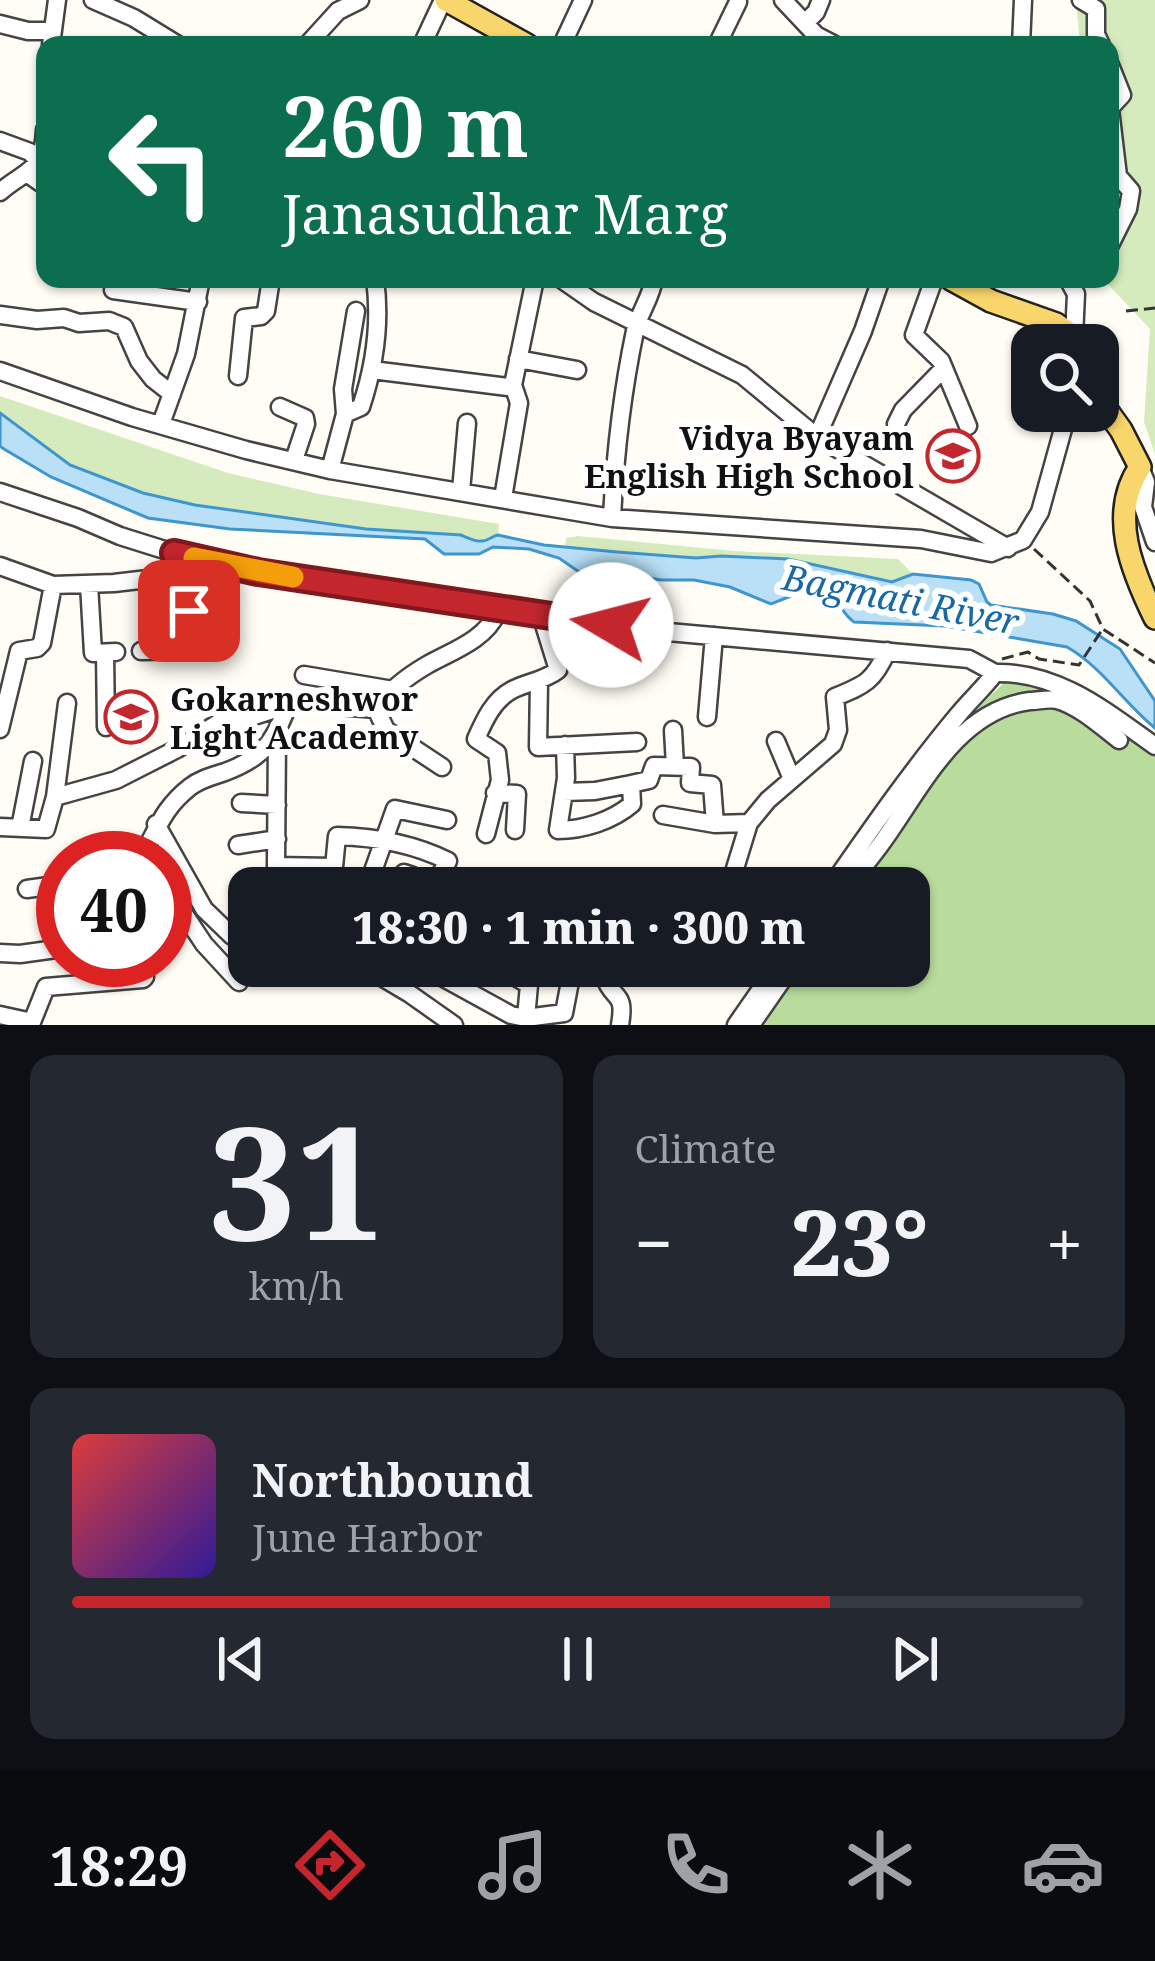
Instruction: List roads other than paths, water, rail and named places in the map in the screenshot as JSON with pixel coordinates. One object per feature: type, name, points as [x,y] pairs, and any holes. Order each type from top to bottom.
[{"type":"main road","points":[[445,0],[489,36]]},
{"type":"main road","points":[[967,288],[1053,324]]},
{"type":"main road","points":[[1119,427],[1141,467],[1130,482],[1122,509],[1139,581],[1155,619]]},
{"type":"street","points":[[51,36],[57,0]]},
{"type":"street","points":[[93,0],[163,36]]},
{"type":"street","points":[[315,36],[338,10],[360,0]]},
{"type":"street","points":[[427,36],[445,0]]},
{"type":"street","points":[[566,36],[583,0]]},
{"type":"street","points":[[720,36],[737,0]]},
{"type":"street","points":[[783,0],[818,36]]},
{"type":"street","points":[[805,23],[821,0]]},
{"type":"street","points":[[1021,36],[1023,0]]},
{"type":"street","points":[[1081,0],[1096,9],[1097,36]]},
{"type":"street","points":[[0,23],[44,36]]},
{"type":"street","points":[[0,141],[30,152],[36,170]]},
{"type":"street","points":[[0,193],[36,164]]},
{"type":"street","points":[[1119,177],[1131,191],[1119,227]]},
{"type":"street","points":[[161,424],[186,354],[199,288]]},
{"type":"street","points":[[238,376],[244,318],[266,311],[270,288]]},
{"type":"street","points":[[345,414],[362,407],[372,370],[375,288]]},
{"type":"street","points":[[503,498],[519,403],[513,385],[533,288]]},
{"type":"street","points":[[574,288],[742,375],[817,437],[895,485],[1016,544]]},
{"type":"street","points":[[612,518],[622,406],[637,321],[653,288]]},
{"type":"street","points":[[817,437],[878,288]]},
{"type":"street","points":[[931,288],[914,335],[941,361],[968,426]]},
{"type":"street","points":[[1072,288],[1074,324]]},
{"type":"street","points":[[113,290],[197,302]]},
{"type":"street","points":[[330,470],[345,414],[343,389],[356,311]]},
{"type":"street","points":[[0,315],[79,323],[109,321],[124,327],[139,361],[172,394]]},
{"type":"street","points":[[518,358],[577,370]]},
{"type":"street","points":[[896,424],[903,410],[944,368]]},
{"type":"street","points":[[372,370],[503,388],[513,385]]},
{"type":"street","points":[[0,371],[246,450],[330,470],[612,518],[922,539],[991,553],[1016,544],[1040,512],[1062,432]]},
{"type":"street","points":[[280,407],[305,418],[294,460]]},
{"type":"street","points":[[461,491],[467,423]]},
{"type":"street","points":[[1141,467],[1146,482],[1144,507],[1155,542]]},
{"type":"street","points":[[0,492],[174,553],[258,572],[646,630],[969,659],[990,672],[1016,672],[1087,697],[1155,746]]},
{"type":"street","points":[[141,651],[189,651],[190,610],[174,553]]},
{"type":"street","points":[[0,566],[52,585],[182,575]]},
{"type":"street","points":[[89,584],[93,653],[110,653],[106,727]]},
{"type":"street","points":[[0,729],[19,651],[42,643],[52,585]]},
{"type":"street","points":[[376,710],[426,665],[485,632],[497,613],[495,606]]},
{"type":"street","points":[[486,834],[500,780],[497,753],[476,739],[502,697],[558,670],[541,615]]},
{"type":"street","points":[[707,717],[713,636]]},
{"type":"street","points":[[735,867],[749,823],[768,800],[833,745],[838,730],[835,697],[863,686],[877,674],[887,651]]},
{"type":"street","points":[[845,867],[990,672]]},
{"type":"street","points":[[304,675],[393,690]]},
{"type":"street","points":[[539,681],[538,747],[637,742]]},
{"type":"street","points":[[863,867],[939,760],[970,728],[1009,704],[1055,699],[1119,740]]},
{"type":"street","points":[[0,827],[46,829],[55,797],[67,703]]},
{"type":"street","points":[[55,797],[116,780],[224,719],[248,718],[288,705],[376,710]]},
{"type":"street","points":[[288,705],[277,737],[276,866],[334,867],[337,836],[426,851],[448,861],[445,867]]},
{"type":"street","points":[[376,710],[386,730],[442,766]]},
{"type":"street","points":[[673,730],[675,766]]},
{"type":"street","points":[[154,831],[176,799],[196,782],[244,765],[277,737]]},
{"type":"street","points":[[776,741],[792,779]]},
{"type":"street","points":[[565,746],[557,827],[561,831],[581,829],[622,812],[632,804],[631,784]]},
{"type":"street","points":[[20,828],[33,761]]},
{"type":"street","points":[[564,792],[649,780],[654,766],[692,767],[690,783],[712,785],[715,824]]},
{"type":"street","points":[[495,793],[517,794],[515,830]]},
{"type":"street","points":[[241,803],[277,805]]},
{"type":"street","points":[[374,867],[390,803],[447,820]]},
{"type":"street","points":[[662,815],[715,824],[749,823]]},
{"type":"street","points":[[156,824],[204,909],[228,932]]},
{"type":"street","points":[[238,845],[277,839]]},
{"type":"street","points":[[27,889],[36,888]]},
{"type":"street","points":[[192,926],[228,970]]},
{"type":"street","points":[[0,953],[36,952]]},
{"type":"street","points":[[0,1015],[32,1022],[46,987]]},
{"type":"street","points":[[398,987],[454,1025]]},
{"type":"street","points":[[459,987],[526,1018],[563,1013],[568,987]]},
{"type":"street","points":[[526,1018],[529,987]]},
{"type":"street","points":[[608,987],[623,1003],[620,1025]]},
{"type":"street","points":[[736,1025],[762,987]]},
{"type":"street","points":[[751,1025],[777,987]]},
{"type":"water","name":"Bagmati River","points":[[0,413],[70,465],[143,493],[195,505],[366,529],[461,535],[478,541],[498,535],[617,552],[788,559],[892,582],[913,574],[971,580],[979,584],[991,605],[1076,621],[1120,649],[1155,701],[1155,728],[1067,647],[945,626],[854,622],[825,591],[796,594],[771,604],[730,587],[694,580],[620,573],[585,576],[559,558],[529,549],[493,547],[479,554],[444,554],[425,539],[230,529],[148,518],[51,477],[4,449],[0,446]]},
{"type":"place","name":"Vidya Byayam English High School","points":[[953,456]]},
{"type":"place","name":"Gokarneshwor Light Academy","points":[[131,717]]}]
